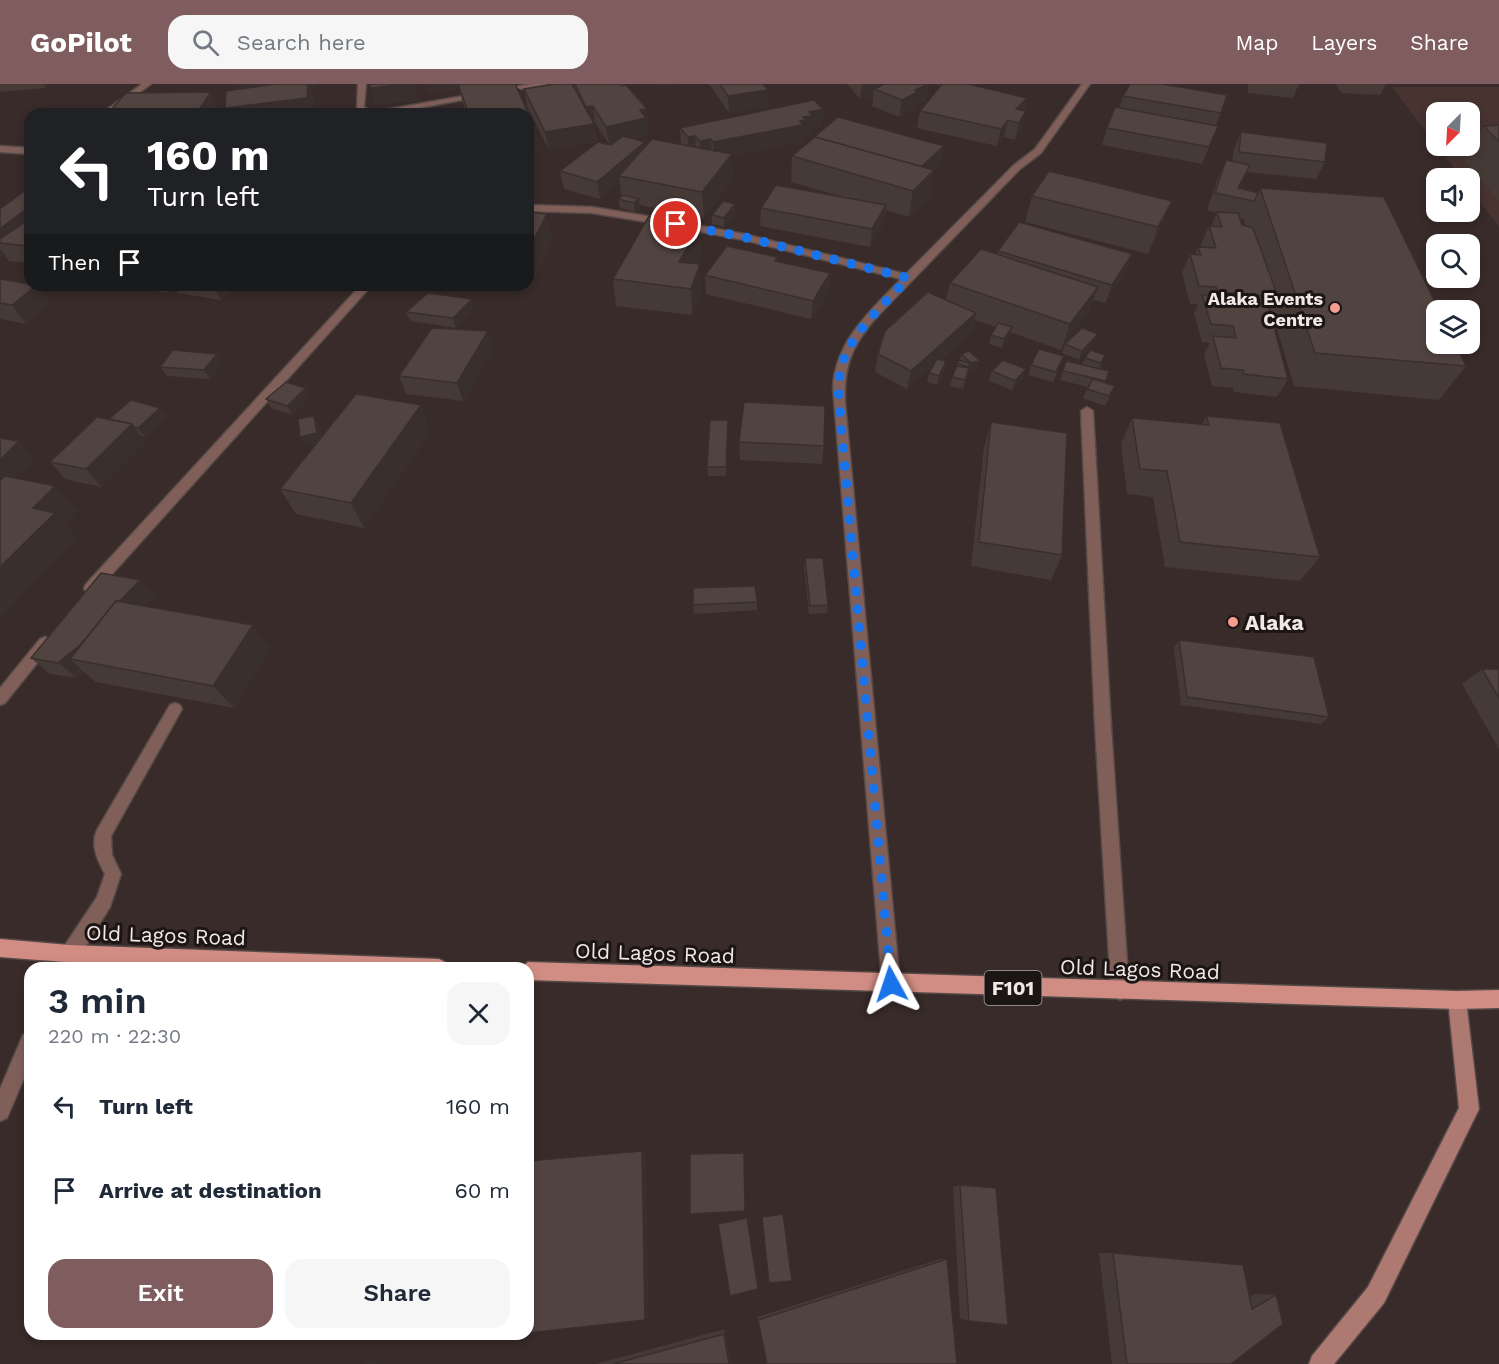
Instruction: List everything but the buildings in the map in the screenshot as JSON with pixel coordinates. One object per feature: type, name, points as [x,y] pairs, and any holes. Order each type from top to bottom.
[{"type":"main road","name":"Old Lagos Road","points":[[0,948],[66,961],[119,962]]},
{"type":"main road","name":"Old Lagos Road","points":[[534,971],[1120,991],[1457,1000],[1499,999]]},
{"type":"street","points":[[113,108],[147,84]]},
{"type":"street","points":[[360,108],[362,84]]},
{"type":"street","points":[[407,108],[544,84]]},
{"type":"street","points":[[891,984],[839,402],[841,366],[854,340],[908,278],[1017,167],[1038,151],[1086,84]]},
{"type":"street","points":[[0,149],[24,150]]},
{"type":"street","points":[[534,208],[592,210],[653,220],[744,237],[908,278]]},
{"type":"street","points":[[81,599],[362,291]]},
{"type":"street","points":[[1087,411],[1103,726],[1120,991]]},
{"type":"street","points":[[0,699],[52,635]]},
{"type":"street","points":[[66,961],[104,901],[113,874],[104,856],[103,835],[175,709]]},
{"type":"street","points":[[1320,1364],[1376,1295],[1469,1108],[1457,1000]]},
{"type":"street","points":[[0,1111],[24,1056]]},
{"type":"shaded area","points":[[1392,87],[1499,87],[1499,227],[1480,202],[1480,168],[1454,168],[1445,156],[1480,156],[1480,102],[1426,102],[1426,132]]},
{"type":"place","name":"Alaka Events Centre","points":[[1335,308]]},
{"type":"place","name":"Alaka","points":[[1233,622]]},
{"type":"route","points":[[676,224],[744,237],[908,278],[860,330],[846,353],[841,366],[839,382],[891,984]]}]
